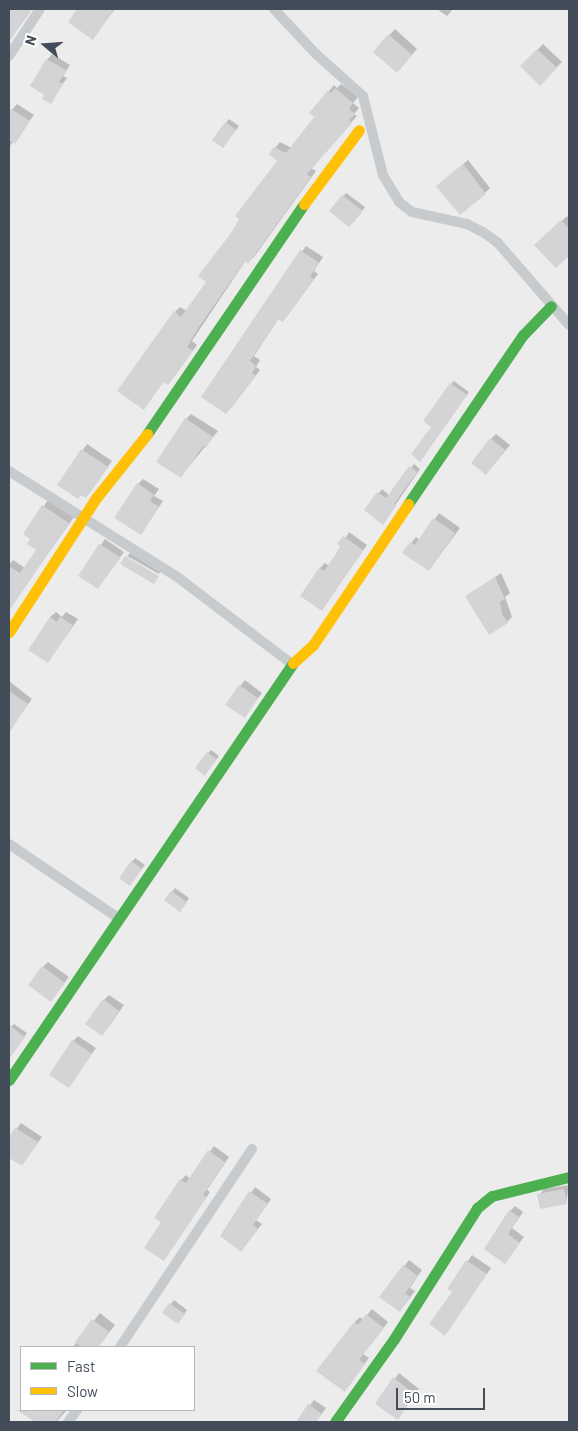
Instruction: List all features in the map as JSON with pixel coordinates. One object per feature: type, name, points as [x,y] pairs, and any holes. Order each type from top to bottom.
[{"type":"street","points":[[9,56],[40,9]]},
{"type":"street","points":[[274,9],[326,64],[363,96],[383,175],[399,202],[412,212],[467,224],[483,232],[498,243],[569,325]]},
{"type":"street","points":[[9,632],[84,518],[188,376],[268,252],[359,130]]},
{"type":"street","points":[[9,1080],[118,917],[292,664],[313,645],[508,356],[551,306]]},
{"type":"street","points":[[9,471],[176,576],[292,664]]},
{"type":"street","points":[[9,844],[118,917]]},
{"type":"street","points":[[121,1346],[252,1149]]},
{"type":"street","points":[[335,1422],[394,1339],[477,1208],[492,1196],[569,1176]]},
{"type":"street","points":[[68,1422],[76,1411]]},
{"type":"building","points":[[9,9],[32,9],[9,41]]},
{"type":"building","points":[[77,9],[114,9],[93,40],[68,22]]},
{"type":"building","points":[[388,34],[412,55],[397,73],[373,52]]},
{"type":"building","points":[[537,49],[557,68],[540,86],[520,66]]},
{"type":"building","points":[[46,59],[66,70],[59,82],[63,84],[51,104],[42,99],[44,95],[30,86]]},
{"type":"building","points":[[335,88],[353,103],[349,109],[355,114],[349,120],[352,123],[307,174],[311,177],[248,264],[245,261],[198,328],[187,347],[193,351],[168,385],[163,382],[144,410],[117,391],[174,311],[181,317],[206,282],[198,276],[231,233],[239,219],[235,216],[277,161],[269,154],[274,147],[286,153],[314,117],[309,113],[328,90],[331,93]]},
{"type":"building","points":[[9,108],[30,121],[15,144],[9,140]]},
{"type":"building","points":[[225,122],[236,130],[223,148],[212,140]]},
{"type":"building","points":[[463,164],[486,194],[460,215],[436,186]]},
{"type":"building","points":[[342,195],[363,211],[349,227],[329,211]]},
{"type":"building","points":[[561,220],[569,229],[569,256],[556,268],[534,245]]},
{"type":"building","points":[[300,250],[319,263],[310,276],[314,279],[283,322],[278,319],[250,361],[256,366],[252,373],[256,376],[226,414],[201,397]]},
{"type":"building","points":[[450,383],[467,395],[420,462],[411,454],[431,427],[423,421]]},
{"type":"building","points":[[185,418],[213,437],[206,448],[203,446],[181,478],[156,462]]},
{"type":"building","points":[[490,438],[505,450],[486,475],[471,463]]},
{"type":"building","points":[[81,449],[108,467],[86,498],[81,495],[78,499],[57,485]]},
{"type":"building","points":[[409,466],[417,472],[394,504],[396,506],[383,525],[364,510],[377,492],[386,498]]},
{"type":"building","points":[[137,483],[154,495],[150,501],[159,507],[141,535],[114,518]]},
{"type":"building","points":[[42,505],[69,523],[9,611],[9,566],[20,573],[36,550],[27,544],[30,539],[23,534]]},
{"type":"building","points":[[433,518],[455,533],[429,571],[402,553],[410,542],[415,545]]},
{"type":"building","points":[[343,536],[363,550],[322,611],[300,596],[319,568],[324,571],[341,547],[337,544]]},
{"type":"building","points":[[99,544],[120,557],[98,589],[78,576]]},
{"type":"building","points":[[125,556],[159,576],[154,584],[120,564]]},
{"type":"building","points":[[495,577],[505,599],[500,602],[502,614],[508,623],[489,635],[465,596]]},
{"type":"building","points":[[50,617],[57,622],[60,617],[73,625],[48,663],[28,650]]},
{"type":"building","points":[[239,685],[258,698],[245,718],[225,705]]},
{"type":"building","points":[[9,691],[28,704],[9,733]]},
{"type":"building","points":[[207,752],[216,759],[205,776],[195,768]]},
{"type":"building","points":[[131,861],[142,869],[130,886],[119,878]]},
{"type":"building","points":[[171,891],[187,902],[180,912],[164,900]]},
{"type":"building","points":[[42,966],[65,983],[51,1002],[28,985]]},
{"type":"building","points":[[103,999],[119,1011],[102,1036],[85,1024]]},
{"type":"building","points":[[9,1025],[25,1037],[9,1059]]},
{"type":"building","points":[[72,1040],[92,1054],[69,1088],[49,1075]]},
{"type":"building","points":[[15,1128],[38,1142],[22,1166],[9,1158],[9,1137]]},
{"type":"building","points":[[208,1150],[225,1162],[203,1195],[207,1197],[164,1261],[144,1248],[161,1222],[154,1218],[180,1179],[186,1183]]},
{"type":"building","points":[[564,1189],[567,1204],[540,1209],[537,1194]]},
{"type":"building","points":[[249,1191],[268,1204],[253,1225],[258,1229],[241,1252],[220,1236]]},
{"type":"building","points":[[509,1210],[519,1217],[508,1234],[520,1243],[505,1264],[484,1249]]},
{"type":"building","points":[[466,1260],[487,1274],[445,1336],[429,1324],[452,1292],[447,1289]]},
{"type":"building","points":[[403,1265],[418,1276],[405,1293],[410,1297],[400,1312],[379,1297]]},
{"type":"building","points":[[169,1303],[185,1314],[178,1324],[162,1313]]},
{"type":"building","points":[[366,1314],[384,1328],[359,1360],[365,1364],[345,1392],[316,1371],[354,1322],[358,1325]]},
{"type":"building","points":[[92,1319],[109,1332],[99,1346],[80,1346],[75,1342]]},
{"type":"building","points":[[393,1377],[414,1394],[398,1420],[375,1404]]},
{"type":"building","points":[[308,1404],[322,1414],[316,1422],[296,1422]]},
{"type":"building","points":[[17,1410],[63,1411],[55,1422],[35,1422]]},
{"type":"traffic: fast","points":[[147,434],[304,204]]},
{"type":"traffic: fast","points":[[408,504],[523,335],[551,306]]},
{"type":"traffic: fast","points":[[9,1080],[293,663]]},
{"type":"traffic: fast","points":[[335,1422],[394,1339],[477,1208],[492,1196],[569,1177]]},
{"type":"traffic: slow","points":[[304,204],[359,130]]},
{"type":"traffic: slow","points":[[9,632],[96,498],[147,434]]},
{"type":"traffic: slow","points":[[293,663],[313,645],[408,504]]}]
